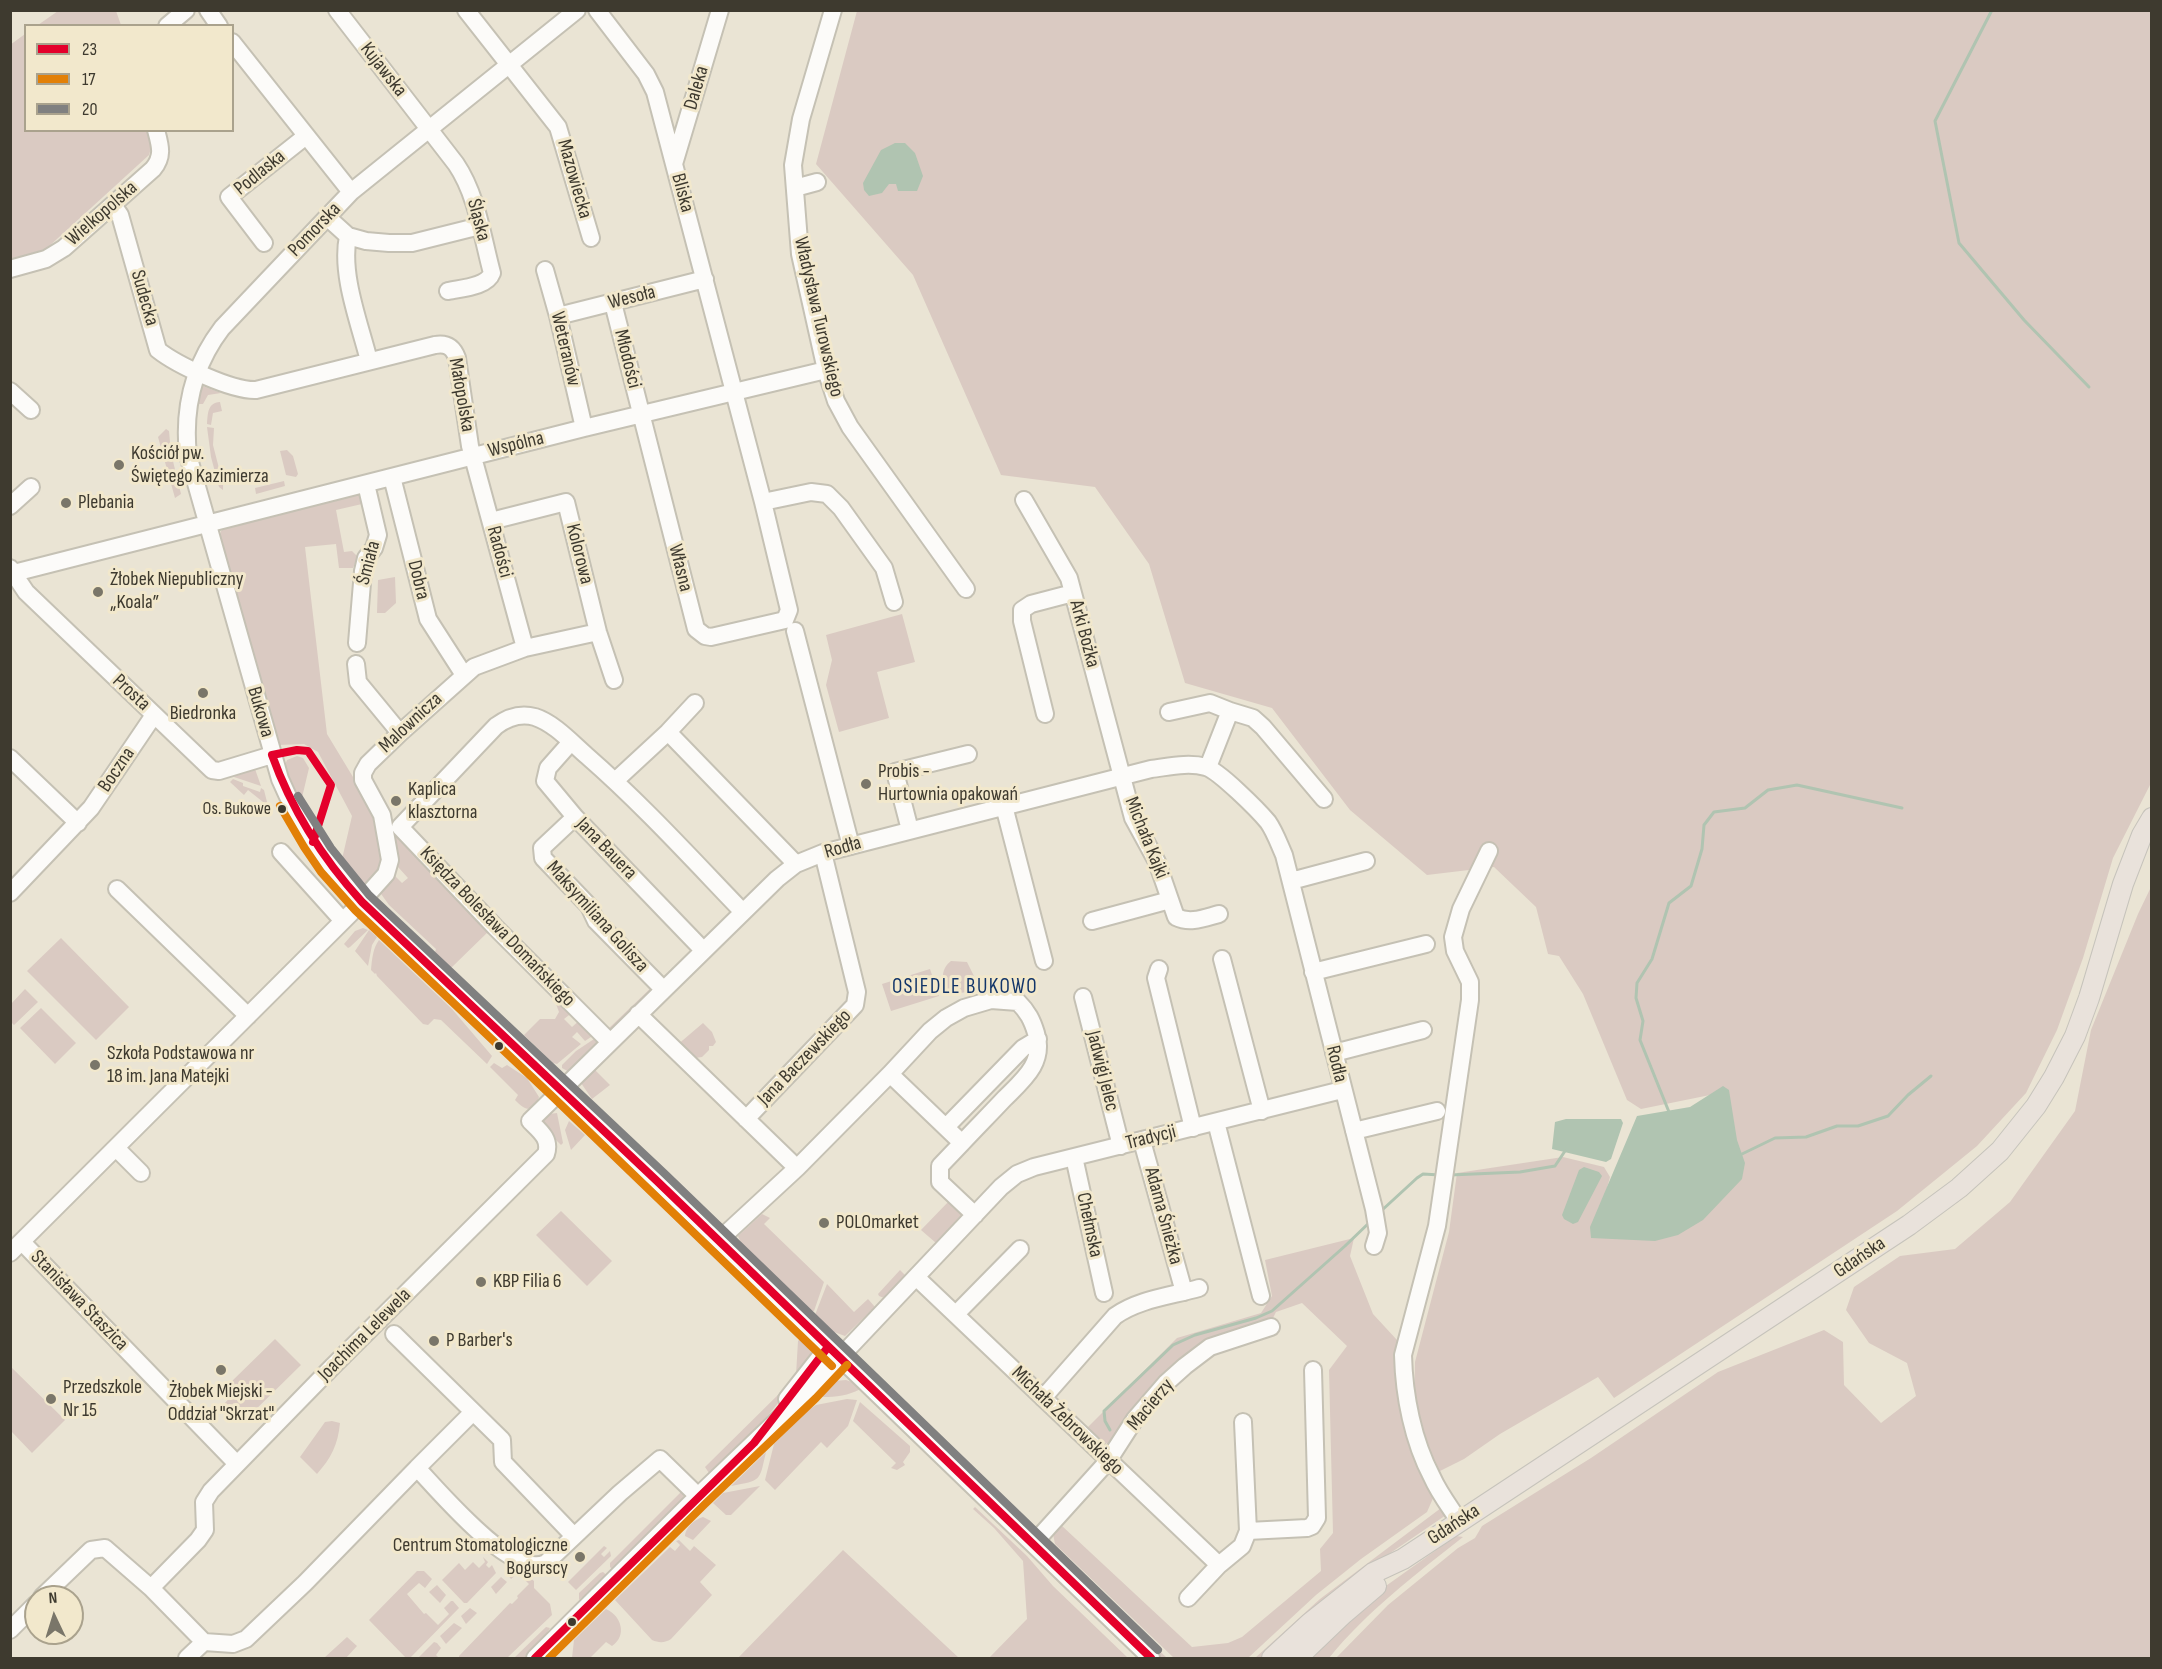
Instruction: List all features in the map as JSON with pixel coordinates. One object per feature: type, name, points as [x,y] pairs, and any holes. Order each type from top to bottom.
[{"type":"main road","name":"Gdańska","points":[[1272,1659],[1319,1615],[1373,1573],[1403,1559],[1909,1225],[1959,1188],[2000,1151],[2036,1106],[2075,1036],[2132,858],[2151,818]]},
{"type":"main road","name":"Gdańska","points":[[1297,1659],[1343,1614],[1380,1584],[1403,1559]]},
{"type":"street","points":[[169,24],[186,10]]},
{"type":"street","points":[[208,10],[218,24]]},
{"type":"street","name":"Kujawska","points":[[337,10],[429,129]]},
{"type":"street","name":"Mazowiecka","points":[[466,10],[558,127],[591,238]]},
{"type":"street","name":"Pomorska","points":[[207,524],[192,472],[187,439],[188,408],[197,371],[207,350],[222,328],[351,192],[577,10]]},
{"type":"street","name":"Bliska","points":[[597,10],[646,74],[655,92],[763,502],[789,610],[790,625],[852,846]]},
{"type":"street","name":"Daleka","points":[[674,165],[720,10]]},
{"type":"street","name":"Władysława Turowskiego","points":[[833,10],[795,145],[793,165],[800,254],[826,370],[836,401],[850,427],[966,589]]},
{"type":"street","name":"Podlaska","points":[[234,45],[351,192]]},
{"type":"street","points":[[662,120],[675,124],[688,120]]},
{"type":"street","name":"Śląska","points":[[429,129],[465,176],[492,273],[484,282],[448,291]]},
{"type":"street","name":"Wielkopolska","points":[[10,269],[56,254],[157,164],[161,147],[157,132]]},
{"type":"street","name":"Podlaska","points":[[264,243],[229,197],[306,136]]},
{"type":"street","points":[[795,188],[817,182]]},
{"type":"street","name":"Sudecka","points":[[113,205],[120,215],[158,350],[166,357],[197,371]]},
{"type":"street","points":[[327,217],[348,236],[366,241],[412,243],[480,226]]},
{"type":"street","points":[[348,236],[347,273],[369,361]]},
{"type":"street","name":"Weteranów","points":[[545,270],[584,428]]},
{"type":"street","name":"Wesoła","points":[[558,316],[705,279]]},
{"type":"street","name":"Młodości","points":[[613,303],[641,416]]},
{"type":"street","name":"Małopolska","points":[[197,371],[208,378],[238,389],[256,390],[443,344],[450,347],[457,358],[473,456]]},
{"type":"street","name":"Wspólna","points":[[11,572],[584,428],[826,370]]},
{"type":"street","points":[[10,391],[31,410]]},
{"type":"street","name":"Własna","points":[[641,416],[696,629],[699,633],[711,637],[790,625]]},
{"type":"street","name":"Radości","points":[[473,456],[525,648]]},
{"type":"street","name":"Dobra","points":[[392,477],[428,619],[464,675]]},
{"type":"street","name":"Śmiała","points":[[357,643],[363,571],[366,558],[374,548],[378,535],[366,484]]},
{"type":"street","points":[[10,506],[31,487]]},
{"type":"street","points":[[763,502],[811,492],[827,495],[834,500],[884,568],[894,602]]},
{"type":"street","name":"Arki Bożka","points":[[1024,500],[1069,578],[1123,776]]},
{"type":"street","name":"Kolorowa","points":[[491,521],[566,502],[598,632],[614,680]]},
{"type":"street","name":"Bukowa","points":[[207,524],[272,755],[290,801],[312,842],[330,866],[362,902],[561,1090],[1151,1659]]},
{"type":"street","name":"Prosta","points":[[11,572],[26,592],[216,771],[272,755]]},
{"type":"street","points":[[1045,714],[1022,621],[1022,610],[1031,604],[1073,593]]},
{"type":"street","name":"Malownicza","points":[[362,902],[386,874],[390,860],[382,815],[365,786],[363,773],[368,764],[464,675],[483,663],[525,648],[598,632]]},
{"type":"street","points":[[356,664],[358,681],[400,733]]},
{"type":"street","points":[[615,781],[668,732],[695,703]]},
{"type":"street","points":[[1169,712],[1210,703],[1253,718],[1324,799]]},
{"type":"street","points":[[1208,767],[1230,711]]},
{"type":"street","name":"Boczna","points":[[10,893],[91,808],[154,715]]},
{"type":"street","name":"Księdza Bolesława Domańskiego","points":[[571,742],[535,717],[508,718],[496,726],[400,827],[495,927],[610,1042]]},
{"type":"street","points":[[668,732],[796,864]]},
{"type":"street","points":[[571,742],[615,781],[742,912]]},
{"type":"street","name":"Jana Bauera","points":[[571,742],[548,768],[545,781],[575,818],[703,950]]},
{"type":"street","points":[[910,830],[895,772],[968,754]]},
{"type":"street","points":[[10,758],[78,823]]},
{"type":"street","name":"Rodła","points":[[561,1090],[742,912],[796,864],[823,853],[1123,776],[1174,766],[1208,767],[1223,778],[1268,823],[1276,836],[1291,881],[1342,1090],[1374,1209],[1378,1233],[1374,1246]]},
{"type":"street","name":"Michała Kajki","points":[[1123,776],[1133,818],[1157,862],[1176,917],[1190,921],[1219,914]]},
{"type":"street","points":[[1004,806],[1044,961]]},
{"type":"street","name":"Maksymiliana Golisza","points":[[575,818],[542,848],[543,858],[589,906],[596,921],[663,989]]},
{"type":"street","points":[[1459,1521],[1432,1478],[1417,1441],[1404,1374],[1403,1355],[1437,1226],[1470,1000],[1470,982],[1455,951],[1453,937],[1461,909],[1489,851]]},
{"type":"street","points":[[282,852],[343,921]]},
{"type":"street","name":"Jana Baczewskiego","points":[[746,1119],[855,1005],[857,992],[823,853]]},
{"type":"street","points":[[1291,881],[1366,861]]},
{"type":"street","points":[[117,889],[248,1016]]},
{"type":"street","name":"Michała Kajki","points":[[1092,921],[1170,900]]},
{"type":"street","name":"Stanisława Staszica","points":[[237,1464],[16,1248],[362,902]]},
{"type":"street","points":[[1313,972],[1426,944]]},
{"type":"street","points":[[1222,959],[1262,1111]]},
{"type":"street","points":[[1159,969],[1156,978],[1193,1128]]},
{"type":"street","name":"Jadwigi Jelec","points":[[1083,997],[1121,1146]]},
{"type":"street","points":[[718,1241],[797,1168],[930,1031],[946,1018],[964,1008],[984,1002],[1004,1000],[1018,1002],[1032,1018],[1038,1039],[1037,1058],[1032,1069],[940,1166],[940,1182],[975,1215]]},
{"type":"street","points":[[638,1014],[797,1168]]},
{"type":"street","points":[[1334,1053],[1424,1030]]},
{"type":"street","points":[[946,1127],[1023,1048],[1038,1039]]},
{"type":"street","points":[[890,1074],[962,1143]]},
{"type":"street","name":"Joachima Lelewela","points":[[151,1588],[205,1530],[204,1502],[211,1491],[546,1154],[547,1142],[544,1135],[531,1121],[561,1090]]},
{"type":"street","name":"Tradycji","points":[[535,1659],[698,1496],[809,1390],[834,1353],[916,1277],[1002,1186],[1017,1174],[1077,1152],[1121,1146],[1342,1090]]},
{"type":"street","points":[[1354,1131],[1437,1111]]},
{"type":"street","points":[[1216,1122],[1261,1296]]},
{"type":"street","name":"Adama Śnieżka","points":[[1043,1398],[1115,1316],[1125,1308],[1191,1290],[1142,1141]]},
{"type":"street","points":[[116,1148],[141,1173]]},
{"type":"street","name":"Chełmska","points":[[1077,1152],[1104,1293]]},
{"type":"street","points":[[956,1314],[1020,1249]]},
{"type":"street","name":"Michała Żebrowskiego","points":[[916,1277],[1219,1565]]},
{"type":"street","name":"Macierzy","points":[[1033,1544],[1108,1461],[1136,1419],[1166,1383],[1210,1347],[1271,1327]]},
{"type":"street","points":[[394,1334],[501,1440],[503,1462],[574,1536]]},
{"type":"street","points":[[1248,1531],[1308,1528],[1317,1518],[1313,1370]]},
{"type":"street","points":[[54,1585],[91,1550],[105,1548],[151,1588],[204,1642],[233,1644],[246,1639],[313,1575],[472,1413]]},
{"type":"street","points":[[1188,1598],[1219,1565],[1242,1546],[1248,1531],[1243,1422]]},
{"type":"street","points":[[417,1468],[492,1545],[529,1566],[540,1567],[546,1563],[620,1493],[660,1459],[698,1496]]},
{"type":"street","points":[[10,1630],[24,1616]]},
{"type":"street","points":[[187,1659],[204,1642]]},
{"type":"shaded area","points":[[58,11],[116,11],[121,24],[39,24]]},
{"type":"shaded area","points":[[857,11],[2151,11],[2151,783],[2113,858],[2083,958],[2057,1030],[2026,1093],[1977,1146],[1897,1211],[1614,1398],[1598,1377],[1500,1434],[1464,1459],[1438,1472],[1414,1421],[1415,1362],[1449,1232],[1457,1173],[1563,1157],[1604,1167],[1610,1177],[1595,1232],[1715,1094],[1641,1109],[1627,1100],[1583,994],[1559,956],[1548,954],[1536,907],[1494,867],[1427,875],[1350,810],[1272,708],[1185,683],[1149,564],[1095,487],[1001,475],[913,275],[816,164]]},
{"type":"shaded area","points":[[24,35],[24,132],[152,132],[154,137],[149,155],[46,249],[11,259],[10,45]]},
{"type":"shaded area","points":[[895,143],[905,143],[915,153],[923,176],[917,191],[898,191],[896,184],[889,184],[882,193],[869,196],[864,190],[863,183],[881,150]]},
{"type":"shaded area","points":[[203,386],[221,393],[208,395],[203,404],[196,403],[200,388]]},
{"type":"shaded area","points":[[220,402],[222,411],[213,413],[211,425],[207,424],[210,407]]},
{"type":"shaded area","points":[[207,427],[214,428],[213,445],[223,490],[219,487],[211,457]]},
{"type":"shaded area","points":[[166,429],[169,431],[171,453],[181,494],[175,498],[158,437]]},
{"type":"shaded area","points":[[287,450],[293,456],[298,474],[296,477],[286,475],[280,451]]},
{"type":"shaded area","points":[[284,481],[285,486],[256,494],[255,488]]},
{"type":"shaded area","points":[[359,492],[362,504],[336,510],[344,552],[352,551],[358,557],[353,568],[339,568],[336,544],[305,547],[327,734],[379,820],[385,866],[366,889],[359,889],[342,871],[342,859],[352,816],[318,752],[304,744],[277,745],[219,538],[221,531],[229,525]]},
{"type":"shaded area","points":[[395,577],[396,603],[385,613],[377,613],[378,580]]},
{"type":"shaded area","points":[[902,614],[915,662],[877,672],[889,718],[839,732],[826,685],[832,660],[826,635]]},
{"type":"shaded area","points":[[297,756],[303,758],[309,768],[300,806],[283,770],[287,760]]},
{"type":"shaded area","points":[[255,769],[261,786],[234,777],[235,775]]},
{"type":"shaded area","points":[[233,779],[243,783],[243,786],[260,792],[261,788],[264,790],[268,806],[248,790],[244,795],[230,782]]},
{"type":"shaded area","points":[[397,834],[491,929],[451,968],[448,968],[435,952],[436,949],[389,905],[379,891],[394,875],[402,883],[408,878],[398,867],[395,870],[391,837]]},
{"type":"shaded area","points":[[2151,887],[2151,1658],[1336,1658],[1388,1605],[1458,1548],[1475,1538],[1482,1526],[1591,1458],[1718,1372],[1824,1330],[1843,1342],[1844,1385],[1881,1423],[1916,1396],[1907,1363],[1869,1343],[1846,1310],[1854,1287],[1900,1256],[1955,1249],[2010,1202],[2075,1111],[2091,1030]]},
{"type":"shaded area","points":[[376,925],[448,991],[470,1018],[378,930]]},
{"type":"shaded area","points":[[363,928],[368,930],[348,948],[344,944],[355,931]]},
{"type":"shaded area","points":[[369,930],[377,937],[372,945],[368,966],[355,951]]},
{"type":"shaded area","points":[[61,938],[129,1007],[96,1040],[27,971]]},
{"type":"shaded area","points":[[379,940],[452,1009],[492,1056],[487,1064],[441,1020],[434,1019],[428,1025],[423,1024],[371,970],[374,950]]},
{"type":"shaded area","points":[[951,961],[967,962],[981,990],[946,995],[943,973]]},
{"type":"shaded area","points":[[930,969],[939,996],[891,1011],[882,984]]},
{"type":"shaded area","points":[[655,984],[656,990],[613,1031],[606,1031]]},
{"type":"shaded area","points":[[25,989],[38,1002],[14,1025],[11,1022],[11,1004]]},
{"type":"shaded area","points":[[560,999],[573,1012],[564,1019],[572,1027],[581,1019],[591,1030],[591,1037],[585,1041],[577,1032],[572,1037],[581,1044],[557,1064],[553,1063],[524,1035],[540,1019],[555,1019],[559,1012],[556,1004]]},
{"type":"shaded area","points":[[41,1008],[76,1043],[55,1064],[20,1028]]},
{"type":"shaded area","points":[[703,1023],[712,1032],[716,1042],[713,1046],[709,1046],[709,1050],[702,1057],[695,1058],[676,1046]]},
{"type":"shaded area","points":[[597,1037],[598,1044],[571,1073],[562,1068],[562,1065],[576,1051]]},
{"type":"shaded area","points":[[494,1063],[502,1068],[507,1065],[527,1078],[539,1097],[537,1102],[540,1105],[529,1109],[518,1103],[515,1100],[518,1095],[490,1067]]},
{"type":"shaded area","points":[[594,1069],[610,1085],[592,1099],[581,1083]]},
{"type":"shaded area","points":[[1723,1086],[1729,1090],[1737,1140],[1745,1163],[1742,1179],[1703,1220],[1678,1235],[1655,1241],[1591,1238],[1590,1227],[1637,1116],[1690,1107]]},
{"type":"shaded area","points":[[548,1112],[549,1114],[557,1113],[563,1143],[561,1145],[542,1126],[541,1119]]},
{"type":"shaded area","points":[[1566,1119],[1621,1119],[1623,1123],[1611,1159],[1606,1162],[1552,1149],[1555,1122]]},
{"type":"shaded area","points":[[569,1121],[585,1135],[571,1150],[565,1130]]},
{"type":"shaded area","points":[[1584,1167],[1599,1172],[1602,1176],[1578,1222],[1573,1224],[1564,1219],[1562,1215],[1579,1170]]},
{"type":"shaded area","points":[[950,1200],[964,1213],[936,1243],[921,1230]]},
{"type":"shaded area","points":[[561,1211],[612,1261],[587,1286],[536,1235]]},
{"type":"shaded area","points":[[762,1214],[770,1218],[764,1224],[824,1282],[814,1311],[811,1311],[741,1243],[738,1236]]},
{"type":"shaded area","points":[[1354,1238],[1350,1256],[1373,1314],[1397,1340],[1398,1370],[1434,1496],[1427,1512],[1361,1559],[1316,1595],[1248,1658],[1174,1658],[1055,1544],[1053,1534],[1061,1525],[1192,1647],[1228,1643],[1242,1637],[1321,1571],[1320,1549],[1333,1533],[1329,1370],[1347,1346],[1302,1303],[1276,1312],[1272,1320],[1209,1340],[1109,1445],[1085,1430],[1177,1338],[1261,1313],[1272,1296],[1265,1260]]},
{"type":"shaded area","points":[[900,1270],[905,1275],[884,1298],[879,1296],[878,1294]]},
{"type":"shaded area","points":[[827,1284],[854,1312],[868,1299],[875,1307],[845,1336],[834,1332],[815,1315]]},
{"type":"shaded area","points":[[805,1333],[811,1344],[811,1358],[796,1375],[798,1341]]},
{"type":"shaded area","points":[[275,1339],[301,1365],[242,1423],[224,1404],[237,1390],[230,1383]]},
{"type":"shaded area","points":[[10,1366],[65,1420],[32,1453],[11,1431]]},
{"type":"shaded area","points":[[846,1380],[862,1388],[839,1396],[816,1395],[834,1381]]},
{"type":"shaded area","points":[[788,1385],[792,1386],[752,1435],[711,1476],[705,1467]]},
{"type":"shaded area","points":[[847,1399],[857,1400],[848,1426],[827,1448],[821,1442],[775,1490],[765,1480],[774,1444],[816,1405]]},
{"type":"shaded area","points":[[860,1402],[910,1446],[910,1452],[903,1462],[905,1465],[897,1470],[891,1468],[896,1463],[853,1421]]},
{"type":"shaded area","points":[[325,1422],[340,1423],[338,1438],[330,1457],[317,1474],[300,1457]]},
{"type":"shaded area","points":[[766,1452],[758,1478],[731,1486]]},
{"type":"shaded area","points":[[760,1486],[731,1515],[726,1515],[713,1503],[723,1493]]},
{"type":"shaded area","points":[[683,1490],[684,1500],[614,1571],[610,1563]]},
{"type":"shaded area","points":[[975,1507],[1128,1658],[989,1658],[1027,1619],[1023,1561],[994,1528],[973,1509]]},
{"type":"shaded area","points":[[1441,1508],[1446,1515],[1367,1569],[1263,1658],[1255,1658],[1320,1599]]},
{"type":"shaded area","points":[[703,1517],[711,1521],[693,1540],[685,1536],[691,1524]]},
{"type":"shaded area","points":[[1047,1536],[1052,1548],[1167,1658],[1160,1658],[1048,1551],[1045,1546]]},
{"type":"shaded area","points":[[1456,1536],[1463,1537],[1375,1609],[1329,1658],[1305,1658],[1383,1588]]},
{"type":"shaded area","points":[[679,1540],[690,1551],[694,1546],[716,1565],[700,1582],[712,1595],[671,1639],[657,1642],[652,1640],[615,1600],[670,1547],[675,1551],[680,1545],[676,1541]]},
{"type":"shaded area","points":[[604,1546],[607,1548],[601,1554],[604,1557],[610,1551],[611,1556],[576,1590],[568,1582]]},
{"type":"shaded area","points":[[843,1550],[959,1658],[738,1658]]},
{"type":"shaded area","points":[[1033,1554],[1143,1658],[1137,1658],[1059,1583]]},
{"type":"shaded area","points":[[483,1557],[488,1562],[486,1565],[489,1568],[492,1565],[496,1573],[467,1603],[464,1603],[442,1580],[459,1563],[465,1570],[473,1562],[479,1568],[485,1562]]},
{"type":"shaded area","points":[[512,1566],[517,1567],[534,1581],[534,1588],[550,1604],[552,1615],[507,1658],[459,1658],[529,1584],[518,1573],[511,1579],[507,1574]]},
{"type":"shaded area","points":[[417,1571],[424,1571],[432,1579],[425,1588],[419,1583],[407,1594],[424,1614],[426,1613],[438,1625],[449,1614],[444,1608],[451,1601],[459,1608],[410,1658],[406,1658],[369,1620]]},
{"type":"shaded area","points":[[603,1572],[609,1577],[579,1600],[579,1593]]},
{"type":"shaded area","points":[[501,1577],[507,1582],[496,1594],[491,1587]]},
{"type":"shaded area","points":[[437,1585],[446,1595],[440,1603],[429,1592]]},
{"type":"shaded area","points":[[470,1608],[477,1613],[466,1624],[461,1616]]},
{"type":"shaded area","points":[[600,1609],[550,1658],[543,1658],[594,1610]]},
{"type":"shaded area","points":[[606,1609],[616,1616],[621,1626],[617,1642],[612,1646],[606,1642],[590,1658],[572,1658],[574,1640]]},
{"type":"shaded area","points":[[454,1623],[462,1628],[446,1644],[440,1636]]},
{"type":"shaded area","points":[[546,1627],[550,1628],[538,1647],[527,1658],[514,1658]]},
{"type":"shaded area","points":[[347,1637],[357,1646],[346,1658],[324,1658]]},
{"type":"shaded area","points":[[434,1642],[441,1648],[436,1655],[439,1658],[418,1658]]},
{"type":"waterway","points":[[1992,10],[1935,121],[1959,243],[2024,320],[2089,387]]},
{"type":"waterway","points":[[1669,1112],[1640,1040],[1643,1021],[1636,998],[1637,983],[1652,959],[1669,903],[1691,886],[1702,849],[1704,825],[1714,812],[1745,808],[1768,790],[1797,785],[1902,808]]},
{"type":"waterway","points":[[1742,1154],[1775,1138],[1806,1137],[1837,1126],[1858,1126],[1888,1116],[1931,1076]]},
{"type":"waterway","points":[[1450,1175],[1520,1172],[1555,1166],[1565,1151]]},
{"type":"waterway","points":[[1380,1212],[1423,1174],[1440,1175]]},
{"type":"waterway","points":[[1110,1430],[1105,1421],[1104,1411],[1173,1345],[1195,1335],[1256,1318],[1272,1311],[1371,1221]]},
{"type":"transit line","name":"23","points":[[272,755],[297,750],[308,751],[331,785],[313,842]]},
{"type":"transit line","name":"23","points":[[272,755],[299,815],[321,851],[362,902],[658,1182],[1151,1658]]},
{"type":"transit line","name":"20","points":[[298,796],[331,848],[369,895],[665,1174],[1158,1650]]},
{"type":"transit line","name":"17","points":[[280,806],[321,872],[355,910],[832,1366]]},
{"type":"transit line","name":"23","points":[[535,1658],[754,1443],[828,1347]]},
{"type":"transit line","name":"17","points":[[549,1658],[847,1365]]},
{"type":"place","name":"Kościół pw. Świętego Kazimierza","points":[[119,465]]},
{"type":"place","name":"Plebania","points":[[66,503]]},
{"type":"place","name":"Żłobek Niepubliczny „Koala”","points":[[98,592]]},
{"type":"place","name":"Biedronka","points":[[203,693]]},
{"type":"place","name":"Probis - Hurtownia opakowań","points":[[866,784]]},
{"type":"place","name":"Kaplica klasztorna","points":[[396,801]]},
{"type":"place","name":"Os. Bukowe","points":[[282,809]]},
{"type":"place","name":"Szkoła Podstawowa nr 18 im. Jana Matejki","points":[[95,1065]]},
{"type":"place","name":"POLOmarket","points":[[824,1223]]},
{"type":"place","name":"KBP Filia 6","points":[[481,1282]]},
{"type":"place","name":"P Barber's","points":[[434,1341]]},
{"type":"place","name":"Żłobek Miejski - Oddział \"Skrzat\"","points":[[221,1370]]},
{"type":"place","name":"Przedszkole Nr 15","points":[[51,1399]]},
{"type":"place","name":"Centrum Stomatologiczne Bogurscy","points":[[580,1557]]},
{"type":"district","name":"OSIEDLE BUKOWO","points":[[965,988]]}]
